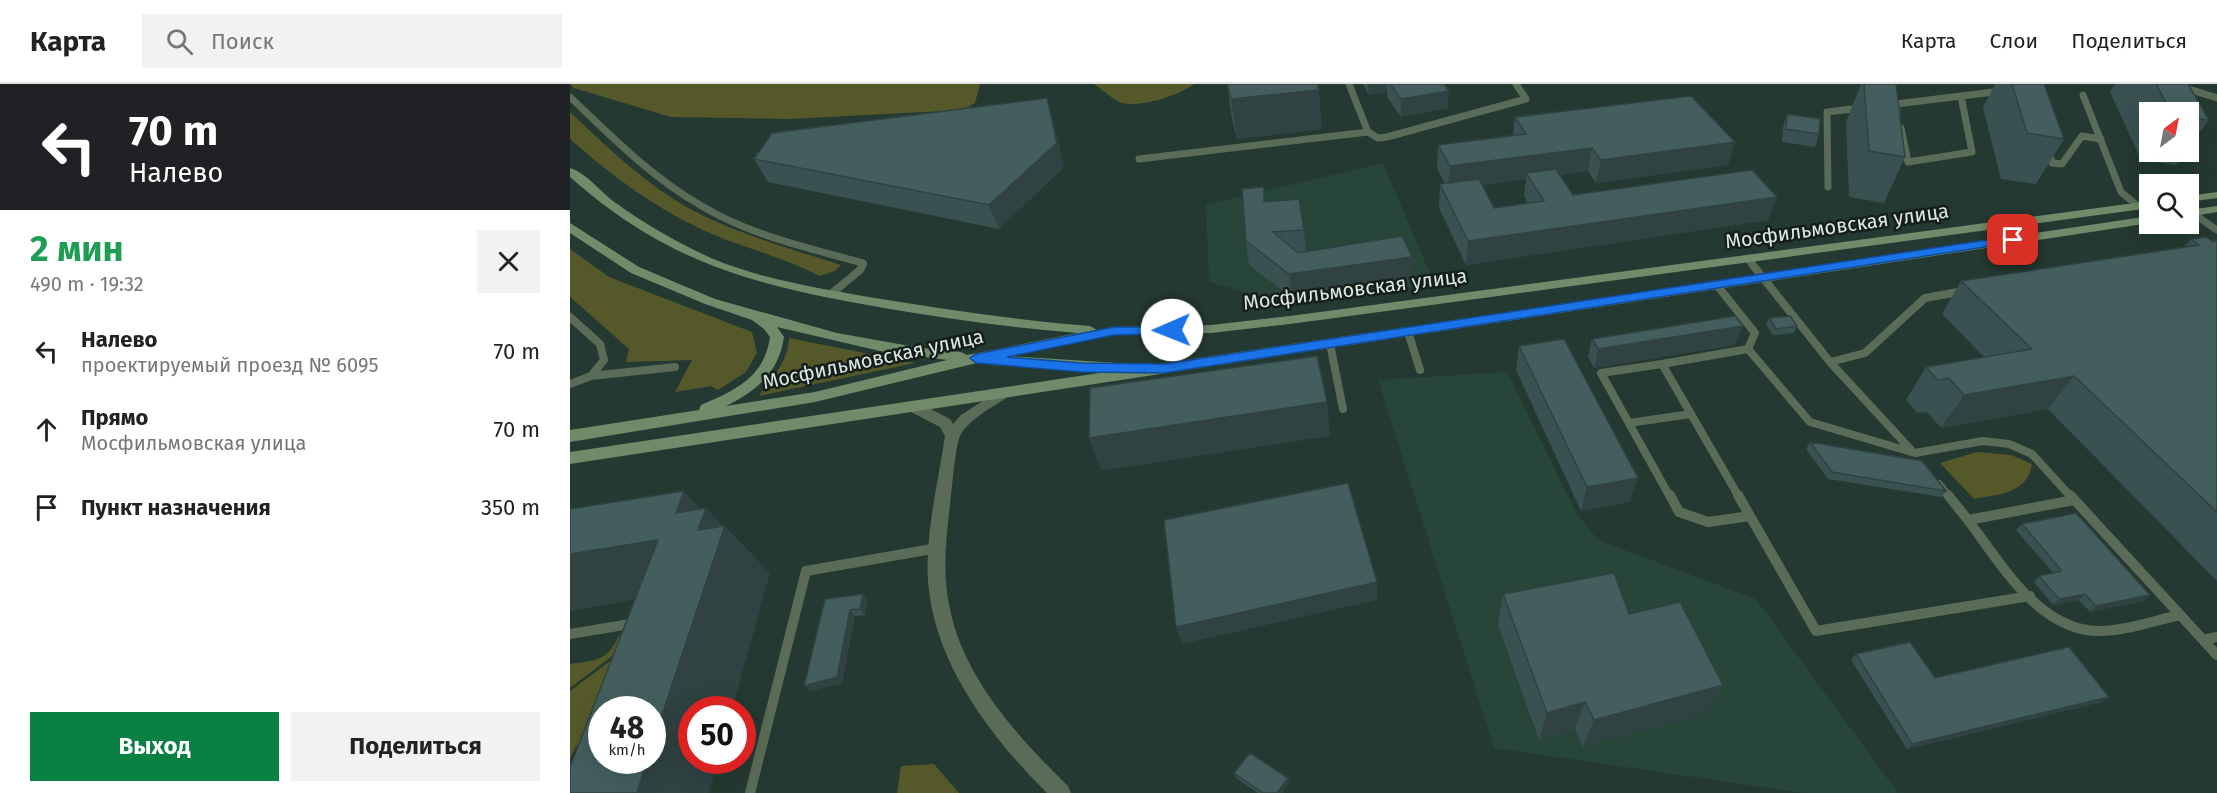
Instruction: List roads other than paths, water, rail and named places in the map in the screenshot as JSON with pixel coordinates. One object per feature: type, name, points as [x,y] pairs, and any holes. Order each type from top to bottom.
[{"type":"main road","points":[[570,171],[602,199],[645,229],[679,248],[732,271],[831,294],[964,318],[1114,331]]},
{"type":"main road","points":[[2199,197],[2217,195]]},
{"type":"main road","name":"Мосфильмовская улица","points":[[570,436],[815,397],[976,358],[1114,331],[1211,329],[2139,206]]},
{"type":"main road","points":[[2199,211],[2217,209]]},
{"type":"main road","name":"Мосфильмовская улица","points":[[570,458],[2139,221]]},
{"type":"main road","points":[[570,227],[634,269],[747,314],[768,326],[777,337],[777,352],[767,371],[742,391],[690,417]]},
{"type":"main road","points":[[1615,277],[1628,278],[1637,285],[1637,293],[1627,298]]},
{"type":"main road","points":[[747,314],[915,353],[1081,367],[1164,368]]},
{"type":"street","points":[[1004,392],[966,419],[952,436],[938,548],[937,583],[948,635],[986,709],[1027,761],[1061,793]]},
{"type":"street","points":[[912,406],[945,423],[952,436]]},
{"type":"lane","points":[[1349,84],[1368,132],[1378,138],[1526,99],[1516,84]]},
{"type":"lane","points":[[2172,84],[2217,98]]},
{"type":"lane","points":[[1884,105],[2006,90]]},
{"type":"lane","points":[[2083,95],[2121,192],[2139,202]]},
{"type":"lane","points":[[1896,104],[1908,162],[1972,152],[1961,96]]},
{"type":"lane","points":[[570,97],[631,155],[681,194],[734,221],[813,249],[863,263],[860,270],[831,294]]},
{"type":"lane","points":[[1828,187],[1827,112],[1873,107]]},
{"type":"lane","points":[[1138,159],[1368,132]]},
{"type":"lane","points":[[2045,141],[2052,162],[2062,164],[2082,136],[2101,139]]},
{"type":"lane","points":[[2199,218],[2217,230]]},
{"type":"lane","points":[[1748,259],[1830,362],[1918,458]]},
{"type":"lane","points":[[1716,284],[1755,333],[1748,349]]},
{"type":"lane","points":[[1830,362],[1865,353],[1929,297],[1970,290]]},
{"type":"lane","points":[[570,317],[600,344],[604,360],[591,376]]},
{"type":"lane","points":[[1408,332],[1420,370]]},
{"type":"lane","points":[[1330,344],[1342,409]]},
{"type":"lane","points":[[1748,349],[1601,373],[1678,512],[1707,522],[1750,516]]},
{"type":"lane","points":[[1748,349],[1810,422],[1918,458],[1983,441],[2007,443],[2032,454],[2217,655]]},
{"type":"lane","points":[[1662,364],[1816,631],[2030,596]]},
{"type":"lane","points":[[570,384],[591,376],[675,367]]},
{"type":"lane","points":[[1629,423],[1691,414]]},
{"type":"lane","points":[[1935,478],[2030,596],[2052,617],[2073,627],[2093,631],[2180,615]]},
{"type":"lane","points":[[1968,520],[2073,500]]},
{"type":"lane","points":[[750,793],[806,571],[938,548]]},
{"type":"lane","points":[[570,634],[648,621]]},
{"type":"lane","points":[[2203,640],[2217,637]]}]
